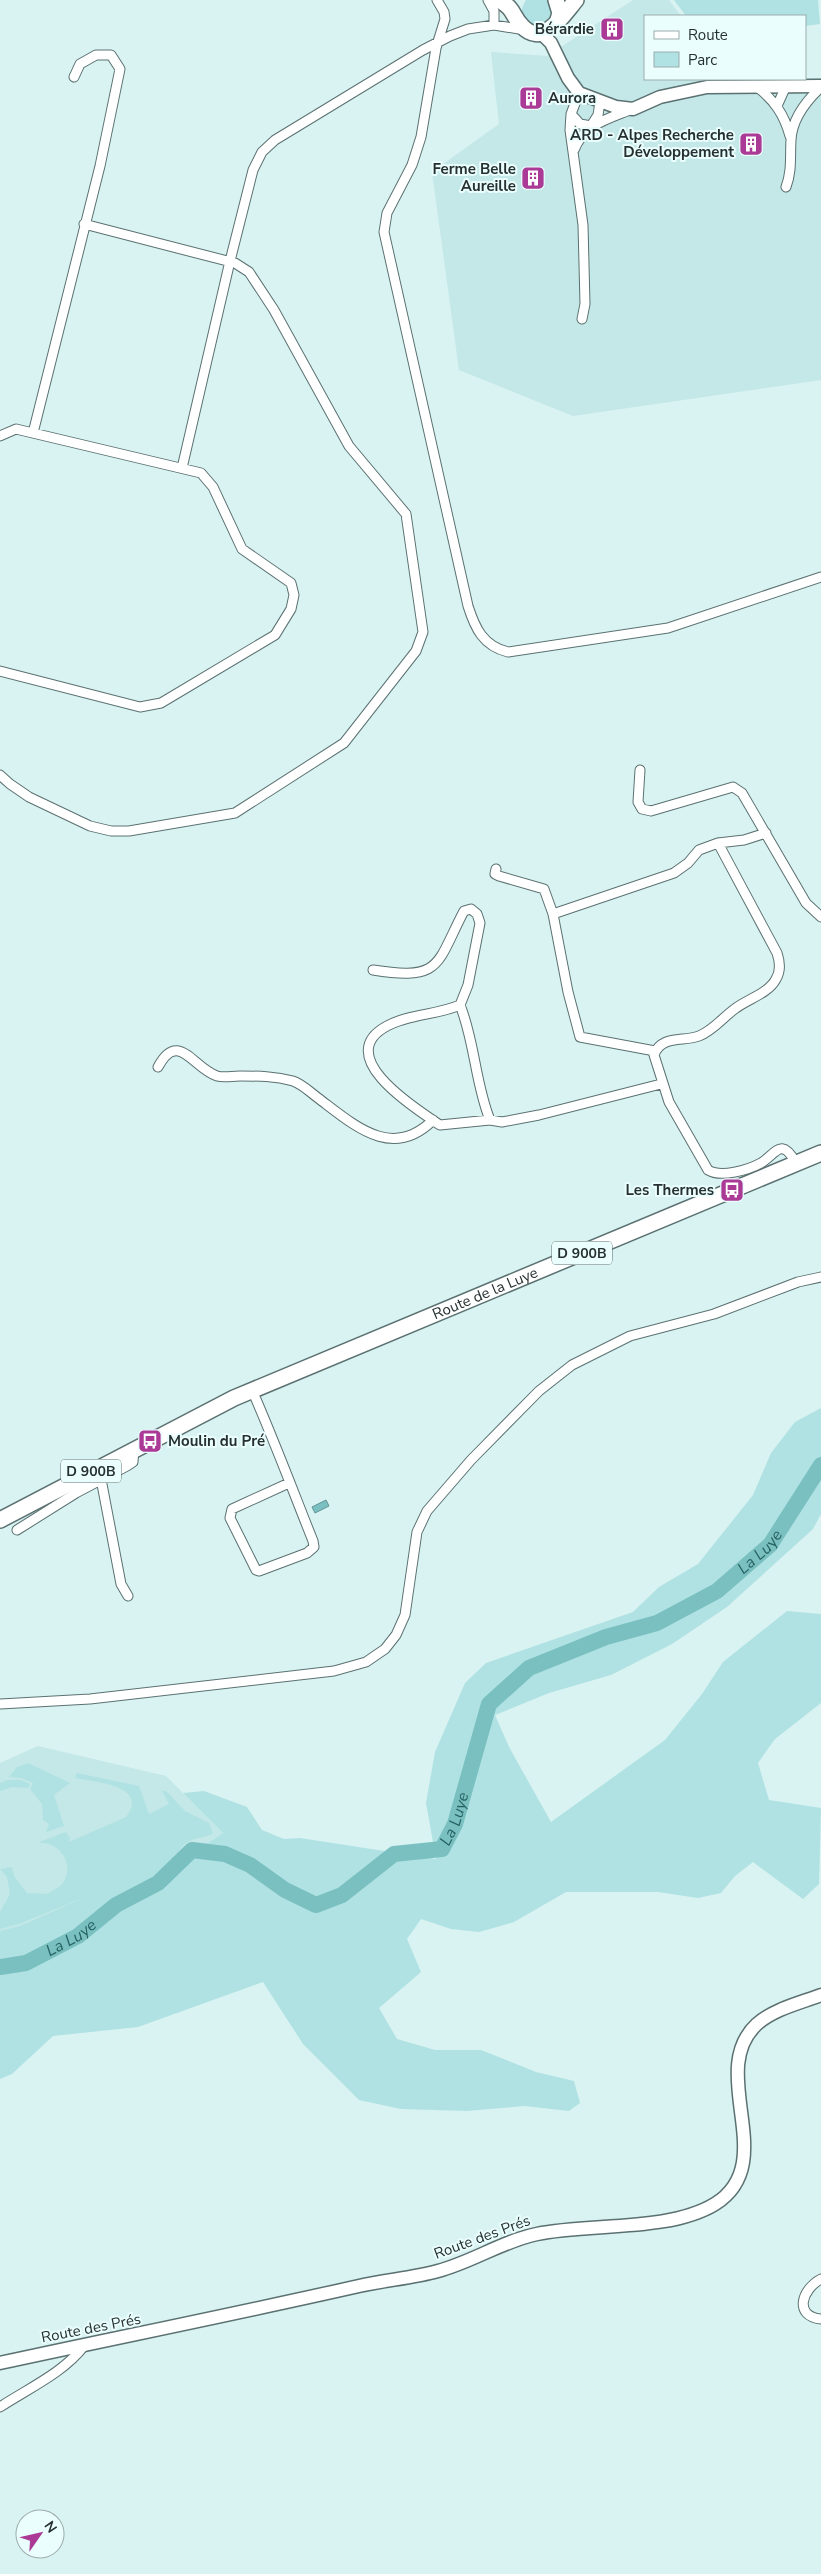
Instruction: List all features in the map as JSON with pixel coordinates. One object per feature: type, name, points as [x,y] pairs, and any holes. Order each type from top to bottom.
[{"type":"main road","points":[[499,0],[516,7],[518,22],[544,28]]},
{"type":"main road","points":[[544,28],[560,12],[556,0]]},
{"type":"main road","points":[[544,28],[576,0]]},
{"type":"main road","name":"Route de la Luye","points":[[0,1520],[184,1424],[254,1395],[343,1353],[821,1153]]},
{"type":"street","points":[[437,0],[444,12],[445,19],[438,42],[416,154],[390,205],[384,232],[415,380],[468,606],[477,631],[492,646],[508,652],[617,637],[675,627],[821,577]]},
{"type":"street","points":[[488,0],[494,11],[494,26]]},
{"type":"street","points":[[494,26],[516,7]]},
{"type":"street","points":[[182,468],[230,262],[254,170],[265,148],[438,42],[468,29],[494,26],[544,28],[568,78],[579,93],[600,102],[633,109]]},
{"type":"street","points":[[34,433],[84,224],[100,166],[120,69],[111,55],[100,54],[80,64],[74,77]]},
{"type":"street","points":[[786,86],[779,109],[791,138]]},
{"type":"street","points":[[802,86],[802,108]]},
{"type":"street","points":[[571,114],[580,124],[591,126],[660,97],[694,89],[821,86]]},
{"type":"street","points":[[786,187],[791,168],[791,138],[794,122],[802,108],[821,86]]},
{"type":"street","points":[[756,87],[779,109],[790,114],[802,108]]},
{"type":"street","points":[[579,93],[571,114],[570,130],[583,225],[585,304],[582,319]]},
{"type":"street","points":[[574,150],[582,134],[591,126],[598,115],[600,102]]},
{"type":"street","points":[[0,775],[29,796],[90,826],[111,831],[129,831],[235,813],[344,743],[421,642],[423,625],[406,514],[349,446],[255,280],[243,266],[84,224]]},
{"type":"street","points":[[0,436],[13,429],[200,473],[209,481],[244,551],[293,586],[291,609],[279,632],[166,700],[147,707],[140,707],[0,671]]},
{"type":"street","points":[[640,770],[638,802],[642,809],[651,812],[733,787],[742,793],[806,903],[821,917]]},
{"type":"street","points":[[553,914],[674,873],[699,850],[718,843],[744,840],[766,833]]},
{"type":"street","points":[[718,843],[777,953],[780,962],[776,979],[771,985],[736,1007],[709,1031],[686,1040],[662,1043],[654,1055],[661,1084],[708,1170],[721,1174],[755,1165],[763,1162],[772,1152],[781,1149],[789,1152],[796,1163]]},
{"type":"street","points":[[496,868],[495,874],[499,876],[544,889],[553,914],[568,992],[580,1036],[655,1051]]},
{"type":"street","points":[[373,970],[397,974],[420,973],[436,964],[448,946],[464,911],[471,909],[477,914],[480,923],[468,985],[460,1005],[450,1010],[402,1020],[386,1026],[371,1041],[369,1053],[372,1067],[380,1080],[440,1125],[490,1120],[502,1122],[539,1115],[661,1084]]},
{"type":"street","points":[[460,1005],[466,1020],[484,1106],[490,1120]]},
{"type":"street","points":[[158,1067],[165,1054],[171,1050],[181,1050],[223,1078],[266,1076],[293,1081],[354,1124],[375,1136],[392,1140],[407,1138],[423,1130],[433,1120]]},
{"type":"street","points":[[0,1704],[90,1699],[334,1671],[366,1662],[385,1649],[396,1635],[405,1616],[417,1532],[427,1512],[471,1460],[539,1391],[572,1365],[630,1336],[714,1314],[798,1282],[821,1277]]},
{"type":"street","points":[[254,1395],[289,1483],[314,1546],[307,1553],[256,1570],[230,1518],[230,1514],[232,1509],[289,1483]]},
{"type":"street","points":[[17,1530],[101,1479],[133,1462],[134,1449]]},
{"type":"street","points":[[101,1479],[121,1584],[128,1596]]},
{"type":"street","name":"Route des Prés","points":[[0,2363],[372,2283],[440,2271],[521,2238],[539,2233],[647,2222],[704,2210],[726,2196],[740,2178],[744,2148],[738,2066],[746,2038],[767,2016],[821,1995]]},
{"type":"street","points":[[821,2279],[809,2286],[803,2296],[804,2306],[808,2314],[821,2319]]},
{"type":"street","points":[[0,2407],[57,2372],[75,2357],[84,2346]]},
{"type":"shaded area","points":[[633,0],[669,0],[680,15],[644,15],[644,80],[806,80],[806,78],[821,78],[821,380],[573,416],[459,370],[432,172],[499,124],[491,52],[547,56]]},
{"type":"shaded area","points":[[326,1500],[329,1506],[315,1513],[312,1507]]},
{"type":"shaded area","points":[[38,1746],[166,1776],[223,1833],[160,1874],[0,1952],[0,1763]]},
{"type":"green space","points":[[526,0],[549,0],[554,12],[547,25],[532,27],[522,15],[522,8]]},
{"type":"green space","points":[[674,0],[818,0],[820,24],[806,26],[806,15],[685,15]]},
{"type":"green space","points":[[821,1408],[821,1514],[813,1529],[727,1607],[672,1644],[611,1675],[549,1693],[495,1715],[509,1747],[551,1822],[665,1740],[702,1694],[723,1662],[787,1611],[821,1614],[821,1703],[775,1739],[758,1763],[769,1800],[821,1808],[819,1884],[803,1899],[753,1862],[735,1876],[721,1893],[698,1898],[658,1892],[566,1892],[514,1922],[479,1932],[451,1929],[421,1919],[407,1939],[421,1972],[379,2008],[397,2039],[435,2050],[481,2050],[536,2072],[574,2081],[580,2103],[569,2111],[524,2106],[467,2111],[401,2109],[359,2100],[303,2044],[263,1982],[138,2027],[53,2036],[12,2074],[0,2079],[0,1931],[20,1926],[90,1895],[19,1924],[0,1929],[0,1912],[10,1894],[7,1877],[0,1869],[12,1867],[14,1876],[27,1893],[47,1894],[63,1883],[67,1868],[66,1861],[63,1854],[52,1845],[37,1843],[66,1832],[70,1838],[69,1842],[126,1817],[131,1806],[131,1798],[117,1787],[75,1778],[77,1773],[139,1786],[149,1814],[169,1804],[162,1791],[166,1791],[185,1811],[209,1823],[213,1834],[184,1845],[180,1849],[176,1864],[223,1833],[183,1793],[204,1791],[247,1807],[262,1830],[284,1839],[300,1838],[436,1859],[426,1803],[435,1752],[465,1683],[486,1663],[633,1612],[659,1587],[698,1564],[753,1495],[771,1453],[795,1422]]},
{"type":"green space","points":[[28,1763],[70,1783],[54,1795],[64,1826],[46,1832],[49,1824],[43,1820],[42,1804],[30,1789],[33,1783],[21,1778],[9,1777],[17,1767]]},
{"type":"green space","points":[[7,1780],[21,1780],[30,1784],[28,1788],[12,1787],[0,1791],[0,1783]]},
{"type":"waterway","name":"La Luye","points":[[0,1967],[26,1963],[78,1936],[116,1905],[158,1883],[192,1850],[225,1854],[250,1865],[285,1890],[316,1905],[342,1895],[394,1854],[442,1849],[455,1824],[489,1704],[529,1668],[606,1637],[657,1623],[717,1591],[770,1545],[821,1465]]},
{"type":"place","name":"Bérardie","points":[[612,29]]},
{"type":"place","name":"Aurora","points":[[531,98]]},
{"type":"place","name":"ARD - Alpes Recherche Développement","points":[[751,144]]},
{"type":"place","name":"Ferme Belle Aureille","points":[[533,178]]},
{"type":"place","name":"Les Thermes","points":[[732,1190]]},
{"type":"place","name":"Moulin du Pré","points":[[150,1441]]}]
